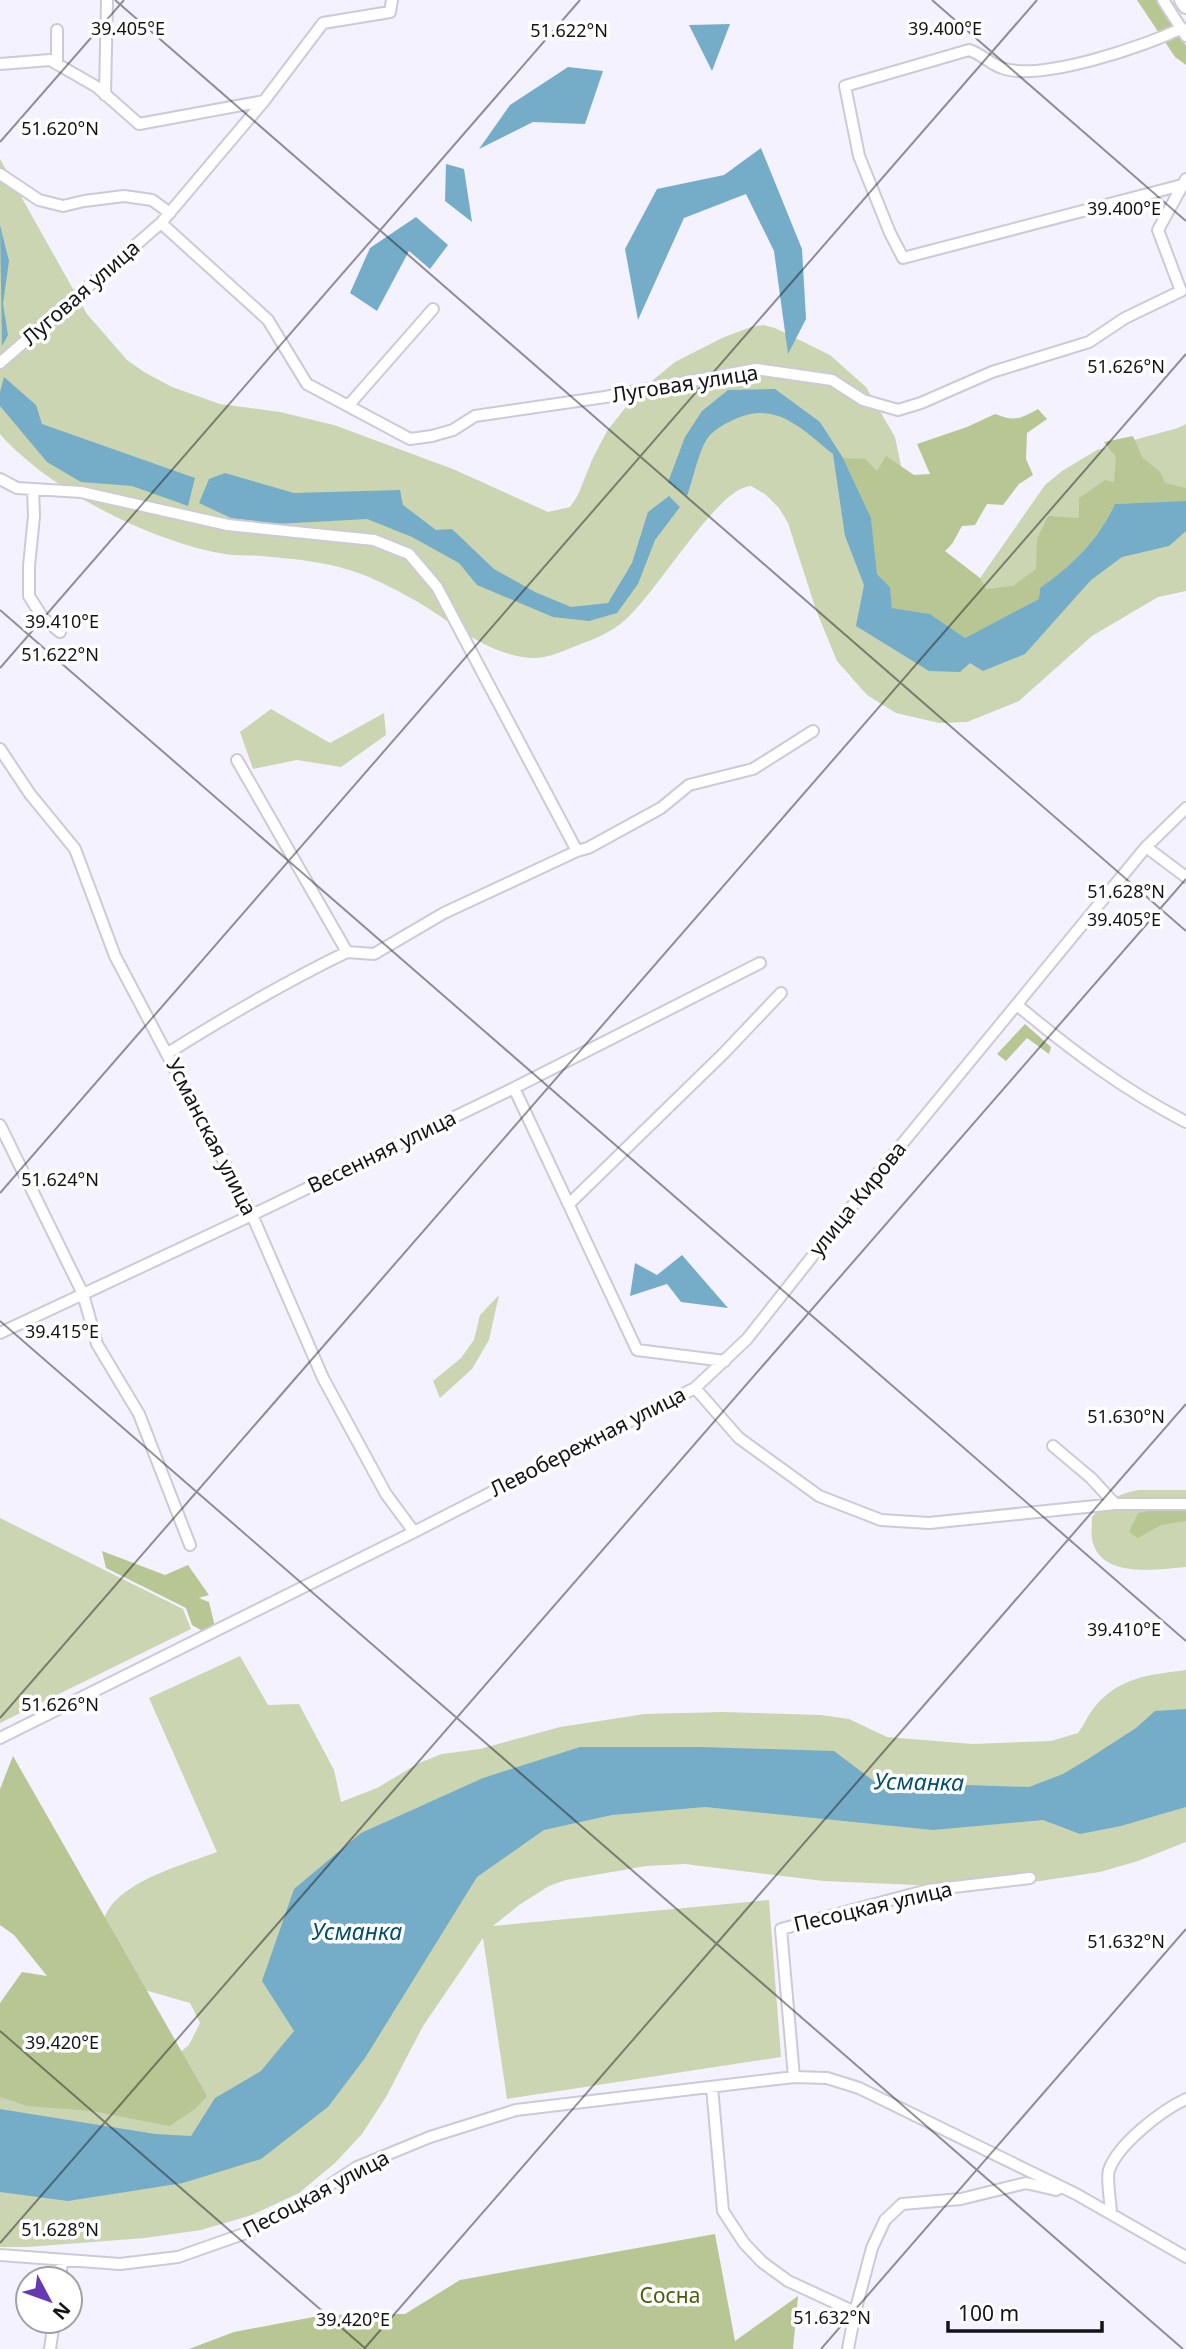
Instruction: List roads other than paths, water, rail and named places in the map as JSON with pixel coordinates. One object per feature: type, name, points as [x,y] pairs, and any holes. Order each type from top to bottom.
[{"type":"main road","points":[[1182,0],[1186,6]]},
{"type":"street","points":[[105,95],[107,0]]},
{"type":"street","name":"Луговая улица","points":[[0,363],[161,223],[264,101],[323,23],[390,12],[392,0]]},
{"type":"street","name":"Луговая улица","points":[[1163,0],[1184,32],[1117,54],[1076,64],[1031,70],[1002,68],[980,53],[969,50],[845,86],[859,156],[903,258],[1184,182]]},
{"type":"street","points":[[57,30],[57,64]]},
{"type":"street","points":[[0,64],[50,60],[97,87],[139,124],[264,101]]},
{"type":"street","points":[[0,174],[39,200],[62,206],[124,196],[152,200],[170,213]]},
{"type":"street","name":"Луговая улица","points":[[161,223],[268,320],[307,384],[410,439],[453,430],[475,416],[604,397],[757,369],[832,380],[863,400],[898,410],[921,403],[992,372],[1089,342],[1125,318],[1181,291],[1158,230],[1184,182]]},
{"type":"street","points":[[348,406],[433,309]]},
{"type":"street","points":[[0,479],[17,488],[81,492],[228,525],[374,540],[409,554],[437,587],[577,851]]},
{"type":"street","points":[[33,489],[29,596],[43,618],[60,632]]},
{"type":"street","points":[[168,1054],[292,979],[347,952],[374,954],[444,913],[588,848],[661,808],[690,785],[753,769],[813,731]]},
{"type":"street","name":"Усманская улица","points":[[0,749],[30,794],[75,849],[115,956],[252,1215],[324,1378],[386,1494],[414,1532]]},
{"type":"street","points":[[237,760],[347,952]]},
{"type":"street","name":"улица Кирова","points":[[695,1388],[747,1339],[879,1171],[1146,847],[1186,808]]},
{"type":"street","points":[[1146,847],[1186,877]]},
{"type":"street","name":"Весенняя улица","points":[[0,1333],[514,1088],[760,963]]},
{"type":"street","points":[[569,1204],[724,1053],[781,992]]},
{"type":"street","points":[[1017,1005],[1073,1052],[1114,1081],[1186,1122]]},
{"type":"street","points":[[514,1088],[637,1350],[725,1361]]},
{"type":"street","points":[[0,1125],[83,1294],[97,1344],[139,1414],[190,1545]]},
{"type":"street","name":"Левобережная улица","points":[[0,1738],[414,1532],[695,1388],[739,1438],[819,1496],[881,1520],[929,1522],[1115,1504],[1186,1504]]},
{"type":"street","points":[[1053,1446],[1091,1478],[1115,1504]]},
{"type":"street","name":"Песоцкая улица","points":[[794,2077],[781,1929],[928,1890],[1030,1878]]},
{"type":"street","name":"Песоцкая улица","points":[[0,2255],[62,2262],[120,2264],[178,2257],[249,2232],[293,2209],[357,2166],[430,2137],[516,2110],[794,2077],[827,2078],[859,2088],[1076,2194],[1186,2257]]},
{"type":"street","points":[[712,2087],[723,2211],[744,2243],[762,2262],[788,2281],[855,2312]]},
{"type":"street","points":[[1111,2214],[1109,2171],[1131,2137],[1172,2106],[1186,2099]]},
{"type":"street","name":"Песоцкая улица","points":[[848,2349],[872,2248],[885,2220],[902,2204],[961,2199],[1026,2183],[1076,2194]]},
{"type":"street","points":[[839,2304],[859,2297]]},
{"type":"water","points":[[730,24],[712,71],[689,25]]},
{"type":"water","points":[[568,67],[603,71],[585,124],[533,122],[479,149],[510,105]]},
{"type":"water","points":[[761,148],[802,249],[806,319],[788,354],[774,251],[746,194],[684,218],[638,320],[625,249],[657,189],[724,175]]},
{"type":"water","points":[[446,164],[464,169],[472,222],[445,201]]},
{"type":"water","points":[[416,217],[448,245],[430,269],[409,251],[377,311],[350,293],[370,248]]},
{"type":"water","points":[[0,225],[9,261],[3,304],[8,335],[2,346]]},
{"type":"water","points":[[4,377],[36,405],[42,424],[195,478],[188,506],[132,486],[81,482],[47,462],[0,406]]},
{"type":"water","points":[[775,389],[820,422],[843,458],[871,518],[877,574],[890,587],[892,608],[930,614],[965,638],[1039,599],[1040,588],[1084,551],[1115,504],[1186,501],[1186,531],[1169,546],[1122,557],[1091,580],[1025,654],[983,671],[970,663],[960,672],[929,671],[856,626],[864,585],[845,536],[833,454],[799,427],[775,415],[762,413],[748,414],[733,420],[718,428],[707,439],[687,496],[668,482],[685,437],[702,411],[728,390]]},
{"type":"water","points":[[225,473],[294,493],[400,490],[403,505],[436,530],[452,529],[494,569],[535,592],[571,607],[608,603],[632,563],[648,512],[669,496],[680,507],[655,540],[638,584],[617,613],[589,621],[553,617],[477,585],[459,563],[412,537],[367,519],[276,524],[231,518],[199,503],[209,479]]},
{"type":"water","points":[[682,1255],[728,1308],[681,1302],[667,1284],[630,1296],[635,1263],[657,1275]]},
{"type":"water","name":"Усманка","points":[[1186,1709],[1186,1807],[1121,1826],[1080,1834],[1043,1820],[933,1830],[705,1807],[612,1815],[544,1830],[477,1877],[365,2058],[328,2107],[261,2159],[183,2183],[68,2201],[0,2192],[0,2109],[155,2134],[191,2136],[215,2098],[261,2071],[294,2031],[262,1981],[294,1889],[361,1833],[483,1778],[580,1747],[699,1747],[834,1751],[883,1788],[937,1784],[1029,1787],[1063,1774],[1088,1759],[1136,1728],[1155,1711]]},
{"type":"park label","name":"Сосна","points":[[670,2296]]}]
